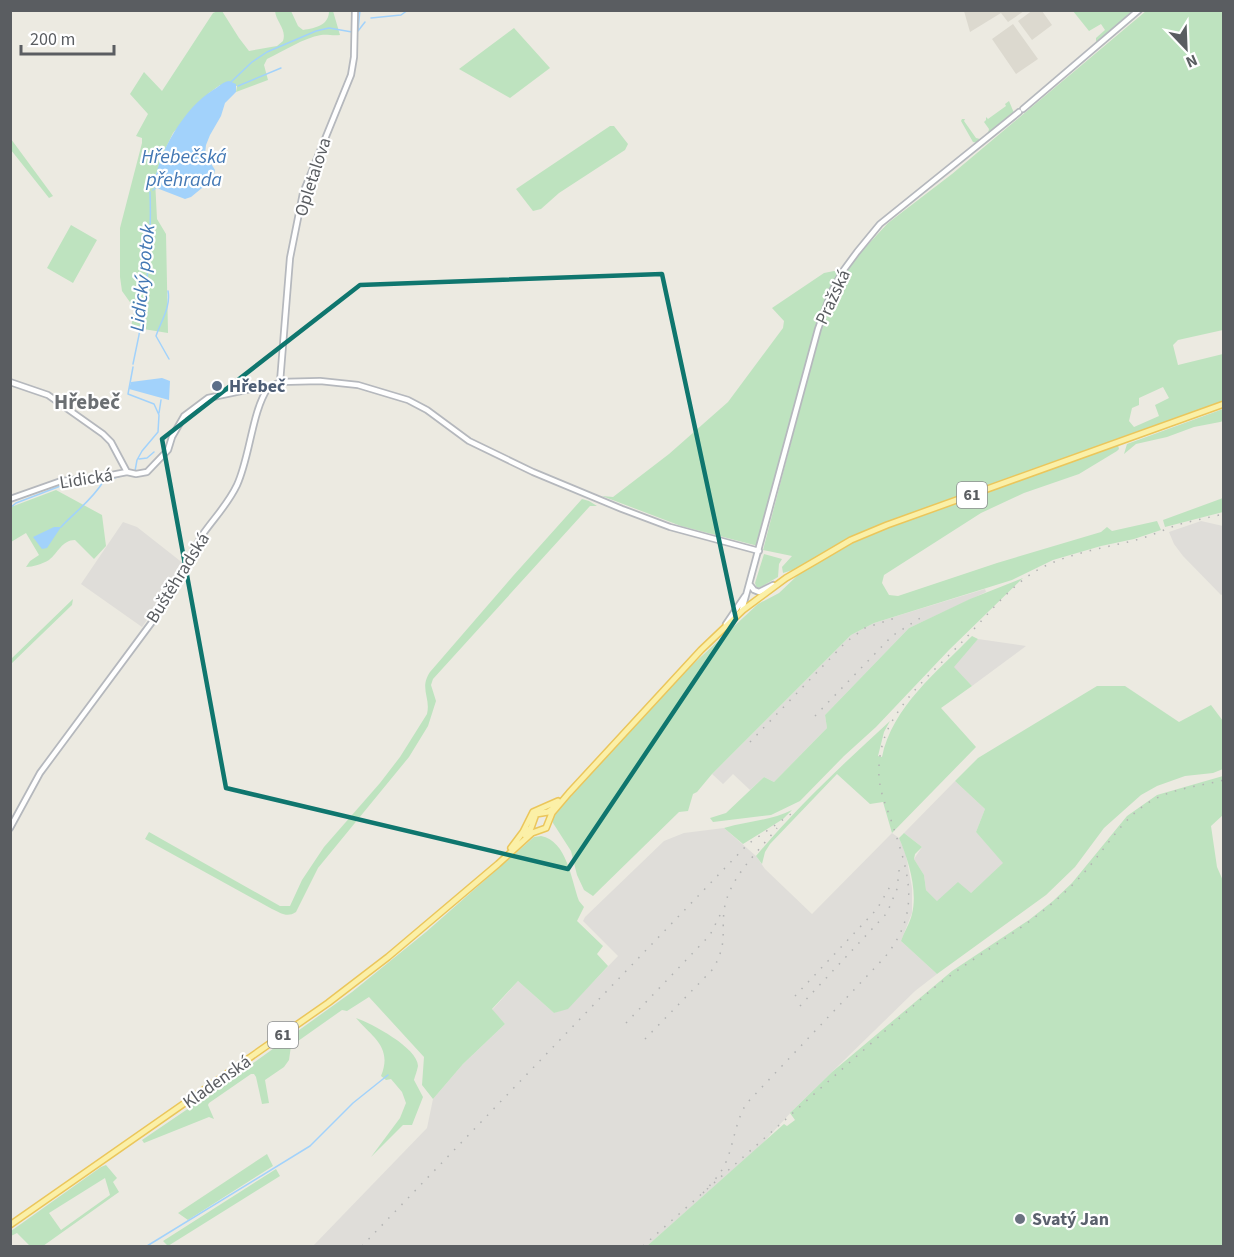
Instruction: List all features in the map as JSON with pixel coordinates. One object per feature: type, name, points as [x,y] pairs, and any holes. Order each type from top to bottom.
[{"type":"main road","name":"61","points":[[687,665],[761,597],[786,578],[843,545],[887,525],[1224,404]]},
{"type":"main road","name":"61","points":[[473,885],[532,833],[548,826],[549,818],[569,793],[714,636],[742,610],[798,571]]},
{"type":"main road","name":"61","points":[[473,885],[527,832],[536,814],[552,809],[569,793]]},
{"type":"main road","name":"61","points":[[512,848],[523,832],[532,812],[554,804],[569,793]]},
{"type":"main road","points":[[543,813],[549,818]]},
{"type":"main road","points":[[533,823],[540,829]]},
{"type":"main road","name":"Kladenská","points":[[10,1225],[328,1003],[388,957],[473,885]]},
{"type":"street","name":"Opletalova","points":[[280,382],[290,258],[303,193],[351,75],[354,60],[355,10]]},
{"type":"street","name":"Pražská","points":[[749,586],[821,319],[843,271],[880,224],[1021,111],[1139,10]]},
{"type":"street","points":[[10,382],[48,395],[111,442],[127,472],[141,473],[151,469],[168,450],[172,437],[184,416],[208,398],[256,388],[268,388],[280,382],[320,381],[358,385],[408,400],[427,410],[474,444],[592,497],[670,526],[759,551]]},
{"type":"street","name":"Buštěhradská","points":[[10,828],[35,781],[152,622],[205,532],[230,498],[244,467],[260,404],[268,388]]},
{"type":"street","name":"Lidická","points":[[10,499],[61,481],[127,472]]},
{"type":"street","points":[[749,586],[761,591],[786,578]]},
{"type":"street","points":[[749,586],[752,594],[761,597]]},
{"type":"street","points":[[730,627],[742,610],[749,586]]},
{"type":"street","points":[[714,636],[736,612],[749,586]]},
{"type":"highlighted area","points":[[662,274],[736,619],[568,869],[226,788],[162,439],[360,285]]},
{"type":"shaded area","points":[[964,10],[1024,11],[1008,22],[1001,13],[970,32]]},
{"type":"shaded area","points":[[1033,10],[1042,11],[1052,25],[1032,40],[1018,21]]},
{"type":"shaded area","points":[[1013,24],[1038,59],[1016,74],[992,39]]},
{"type":"shaded area","points":[[1201,521],[1223,526],[1224,593],[1221,595],[1183,556],[1169,532]]},
{"type":"shaded area","points":[[123,522],[137,527],[184,564],[178,567],[170,586],[142,627],[81,584]]},
{"type":"shaded area","points":[[985,589],[986,592],[909,628],[825,715],[827,728],[774,782],[764,777],[750,790],[733,774],[723,784],[712,774],[851,635],[874,623]]},
{"type":"shaded area","points":[[978,639],[1026,646],[972,686],[953,667]]},
{"type":"shaded area","points":[[955,781],[985,809],[976,832],[1004,863],[971,893],[937,901],[926,890],[924,875],[914,859],[922,847],[904,833]]},
{"type":"shaded area","points":[[724,828],[756,856],[765,869],[812,914],[892,833],[899,838],[906,855],[912,888],[912,913],[901,941],[937,974],[915,991],[794,1109],[761,1145],[647,1246],[313,1246],[427,1128],[433,1099],[463,1064],[505,1024],[492,1010],[518,981],[554,1013],[568,1008],[618,956],[583,921],[585,917],[664,841],[684,833]]},
{"type":"green space","points":[[222,11],[249,51],[277,46],[283,41],[284,33],[275,11],[291,11],[298,26],[303,30],[321,25],[327,20],[329,11],[333,11],[340,35],[314,37],[267,59],[264,65],[268,80],[236,92],[237,86],[220,85],[209,93],[173,133],[160,160],[155,180],[157,219],[166,234],[168,333],[131,327],[134,312],[122,291],[120,277],[120,228],[142,143],[142,138],[136,136],[148,114],[130,94],[144,72],[162,91],[213,13]]},
{"type":"green space","points":[[1073,11],[1136,11],[1098,42],[1096,38],[1105,30],[1101,24],[1089,31]]},
{"type":"green space","points":[[1146,11],[1223,11],[1223,330],[1178,340],[1173,345],[1178,365],[1223,354],[1223,401],[886,522],[850,538],[796,569],[783,573],[782,567],[792,556],[763,550],[823,320],[845,273],[862,251],[888,223],[952,174]],"holes":[[[1163,387],[1169,398],[1155,405],[1159,416],[1134,427],[1129,421],[1132,408],[1139,405],[1139,398]]]},
{"type":"green space","points":[[514,28],[550,68],[510,98],[459,69]]},
{"type":"green space","points":[[1009,101],[1014,113],[978,143],[973,142],[962,119],[965,119],[964,121],[976,138],[980,139],[988,133],[989,129],[984,122],[986,117],[988,119],[1006,106],[1005,104]]},
{"type":"green space","points":[[610,126],[614,126],[628,144],[625,150],[559,193],[541,209],[533,211],[516,189]]},
{"type":"green space","points":[[10,139],[53,196],[49,198],[11,150]]},
{"type":"green space","points":[[71,225],[97,240],[73,283],[47,268]]},
{"type":"green space","points":[[839,271],[818,319],[758,546],[681,526],[602,496],[613,497],[669,454],[728,402],[783,328],[784,321],[772,308],[824,273]]},
{"type":"green space","points":[[1223,409],[1223,421],[1136,444],[1124,454],[1127,444]]},
{"type":"green space","points":[[1118,445],[1117,451],[1079,474],[1024,493],[981,513],[884,575],[882,583],[889,595],[898,596],[1101,532],[1107,527],[1112,531],[1157,521],[1161,530],[1053,560],[1012,580],[874,623],[851,635],[693,794],[688,811],[679,812],[593,896],[584,890],[577,875],[571,851],[553,823],[552,816],[690,667],[758,604],[779,593],[799,574],[853,543],[888,528]]},
{"type":"green space","points":[[56,490],[102,515],[106,546],[94,559],[75,540],[67,542],[49,560],[26,567],[39,555],[26,533],[11,542],[11,507]]},
{"type":"green space","points":[[1223,498],[1223,512],[1165,527],[1163,520]]},
{"type":"green space","points":[[582,499],[597,506],[590,506],[433,679],[431,685],[436,701],[428,726],[409,757],[318,868],[296,912],[287,915],[272,909],[145,839],[149,832],[280,906],[290,906],[302,880],[324,847],[380,783],[400,757],[427,714],[425,683],[430,672]]},
{"type":"green space","points":[[764,554],[782,559],[779,564],[778,577],[757,589],[755,583]]},
{"type":"green space","points":[[1023,578],[800,801],[771,815],[713,822],[710,818],[726,813],[764,777],[774,782],[827,728],[825,715],[909,628],[970,599]]},
{"type":"green space","points":[[73,599],[72,605],[11,664],[11,659]]},
{"type":"green space","points":[[972,636],[978,639],[954,667],[972,686],[941,708],[976,747],[892,833],[883,802],[870,804],[837,774],[770,844],[762,864],[756,856],[788,820],[890,721],[884,732],[878,756],[882,757],[887,739],[906,706],[931,676]]},
{"type":"green space","points":[[1097,686],[1125,686],[1179,722],[1211,705],[1223,721],[1223,769],[1213,773],[1185,776],[1157,786],[1141,795],[1104,828],[1075,867],[1046,895],[937,974],[901,941],[911,917],[914,895],[909,865],[899,838],[904,833],[922,847],[915,854],[914,859],[924,875],[926,890],[937,901],[958,882],[971,893],[1003,863],[976,832],[985,809],[955,781],[978,758]]},
{"type":"green space","points":[[1223,776],[1223,815],[1211,826],[1217,867],[1224,883],[1223,1246],[647,1246],[784,1124],[787,1126],[795,1120],[790,1113],[832,1072],[952,971],[1029,920],[1053,901],[1072,883],[1127,816],[1157,795]]},
{"type":"green space","points":[[792,810],[783,819],[743,844],[724,828],[775,816]]},
{"type":"green space","points":[[541,836],[557,845],[567,862],[579,901],[584,907],[577,921],[603,946],[597,954],[608,966],[568,1009],[554,1013],[518,981],[492,1009],[505,1024],[463,1064],[433,1099],[422,1085],[424,1057],[369,997],[347,1011],[342,1010],[291,1046],[289,1060],[284,1067],[265,1080],[269,1103],[262,1104],[256,1077],[251,1074],[209,1103],[214,1119],[209,1117],[144,1143],[142,1140],[352,992],[426,932],[534,837]]},
{"type":"green space","points":[[356,1018],[402,1044],[416,1059],[418,1066],[414,1080],[423,1097],[412,1125],[403,1125],[371,1157],[400,1118],[406,1103],[402,1092],[391,1079],[386,1080],[381,1076],[384,1066],[383,1050]]},
{"type":"green space","points":[[267,1154],[273,1166],[188,1220],[178,1213]]},
{"type":"green space","points":[[106,1165],[117,1178],[113,1182],[119,1192],[43,1246],[30,1246],[17,1233],[11,1236],[11,1231]],"holes":[[[105,1178],[110,1195],[61,1230],[49,1213]]]},
{"type":"green space","points":[[276,1169],[280,1176],[168,1246],[163,1241]]},
{"type":"water","name":"Hřebečská přehrada","points":[[229,81],[236,84],[236,92],[225,103],[206,145],[205,154],[215,170],[213,179],[207,187],[185,199],[154,187],[160,160],[182,120],[202,98],[222,83]]},
{"type":"water","points":[[162,378],[170,381],[169,400],[129,389],[131,382]]},
{"type":"water","points":[[54,527],[61,527],[47,548],[42,549],[33,537]]},
{"type":"waterway","name":"Lidický potok","points":[[358,30],[360,10]]},
{"type":"waterway","points":[[371,18],[401,15],[408,10]]},
{"type":"waterway","name":"Lidický potok","points":[[358,31],[365,22]]},
{"type":"waterway","name":"Lidický potok","points":[[231,82],[252,62],[267,52],[316,31],[329,28],[352,32]]},
{"type":"waterway","points":[[238,86],[281,68]]},
{"type":"waterway","name":"Lidický potok","points":[[153,190],[157,187]]},
{"type":"waterway","name":"Lidický potok","points":[[133,364],[147,278],[150,192]]},
{"type":"waterway","points":[[168,291],[167,308],[156,336],[169,359]]},
{"type":"waterway","name":"Lidický potok","points":[[133,367],[128,394],[154,404],[159,415],[158,432],[142,451],[135,471]]},
{"type":"waterway","points":[[159,413],[161,400]]},
{"type":"waterway","points":[[139,459],[147,458],[154,452]]},
{"type":"waterway","name":"Lidický potok","points":[[10,508],[16,503],[63,485],[104,481],[128,474]]},
{"type":"waterway","points":[[61,527],[89,500],[103,482]]},
{"type":"waterway","points":[[147,1246],[310,1146],[353,1103],[388,1075]]},
{"type":"railway","points":[[703,1193],[724,1166],[739,1118],[746,1104],[885,957],[905,922],[908,905],[906,871],[882,792],[879,770],[885,737],[905,702],[1001,600],[1033,573],[1055,561],[1077,554],[1139,539],[1184,523],[1224,514]]},
{"type":"railway","points":[[815,716],[892,636],[925,615]]},
{"type":"railway","points":[[750,742],[846,642],[865,628],[895,618]]},
{"type":"railway","points":[[643,1246],[929,992],[1024,925],[1060,896],[1084,872],[1135,812],[1153,800],[1170,793],[1224,780]]},
{"type":"railway","points":[[362,1246],[748,844],[791,814]]},
{"type":"railway","points":[[645,1039],[713,969],[723,944],[724,914],[728,894],[746,864],[777,828]]},
{"type":"railway","points":[[800,1006],[887,913],[897,889],[900,862]]},
{"type":"railway","points":[[795,996],[877,909],[892,883]]},
{"type":"railway","points":[[626,1023],[710,935],[722,911]]},
{"type":"place","name":"Hřebeč","points":[[217,386]]},
{"type":"place","name":"Svatý Jan","points":[[1020,1219]]},
{"type":"district","name":"Hřebeč","points":[[87,402]]}]
